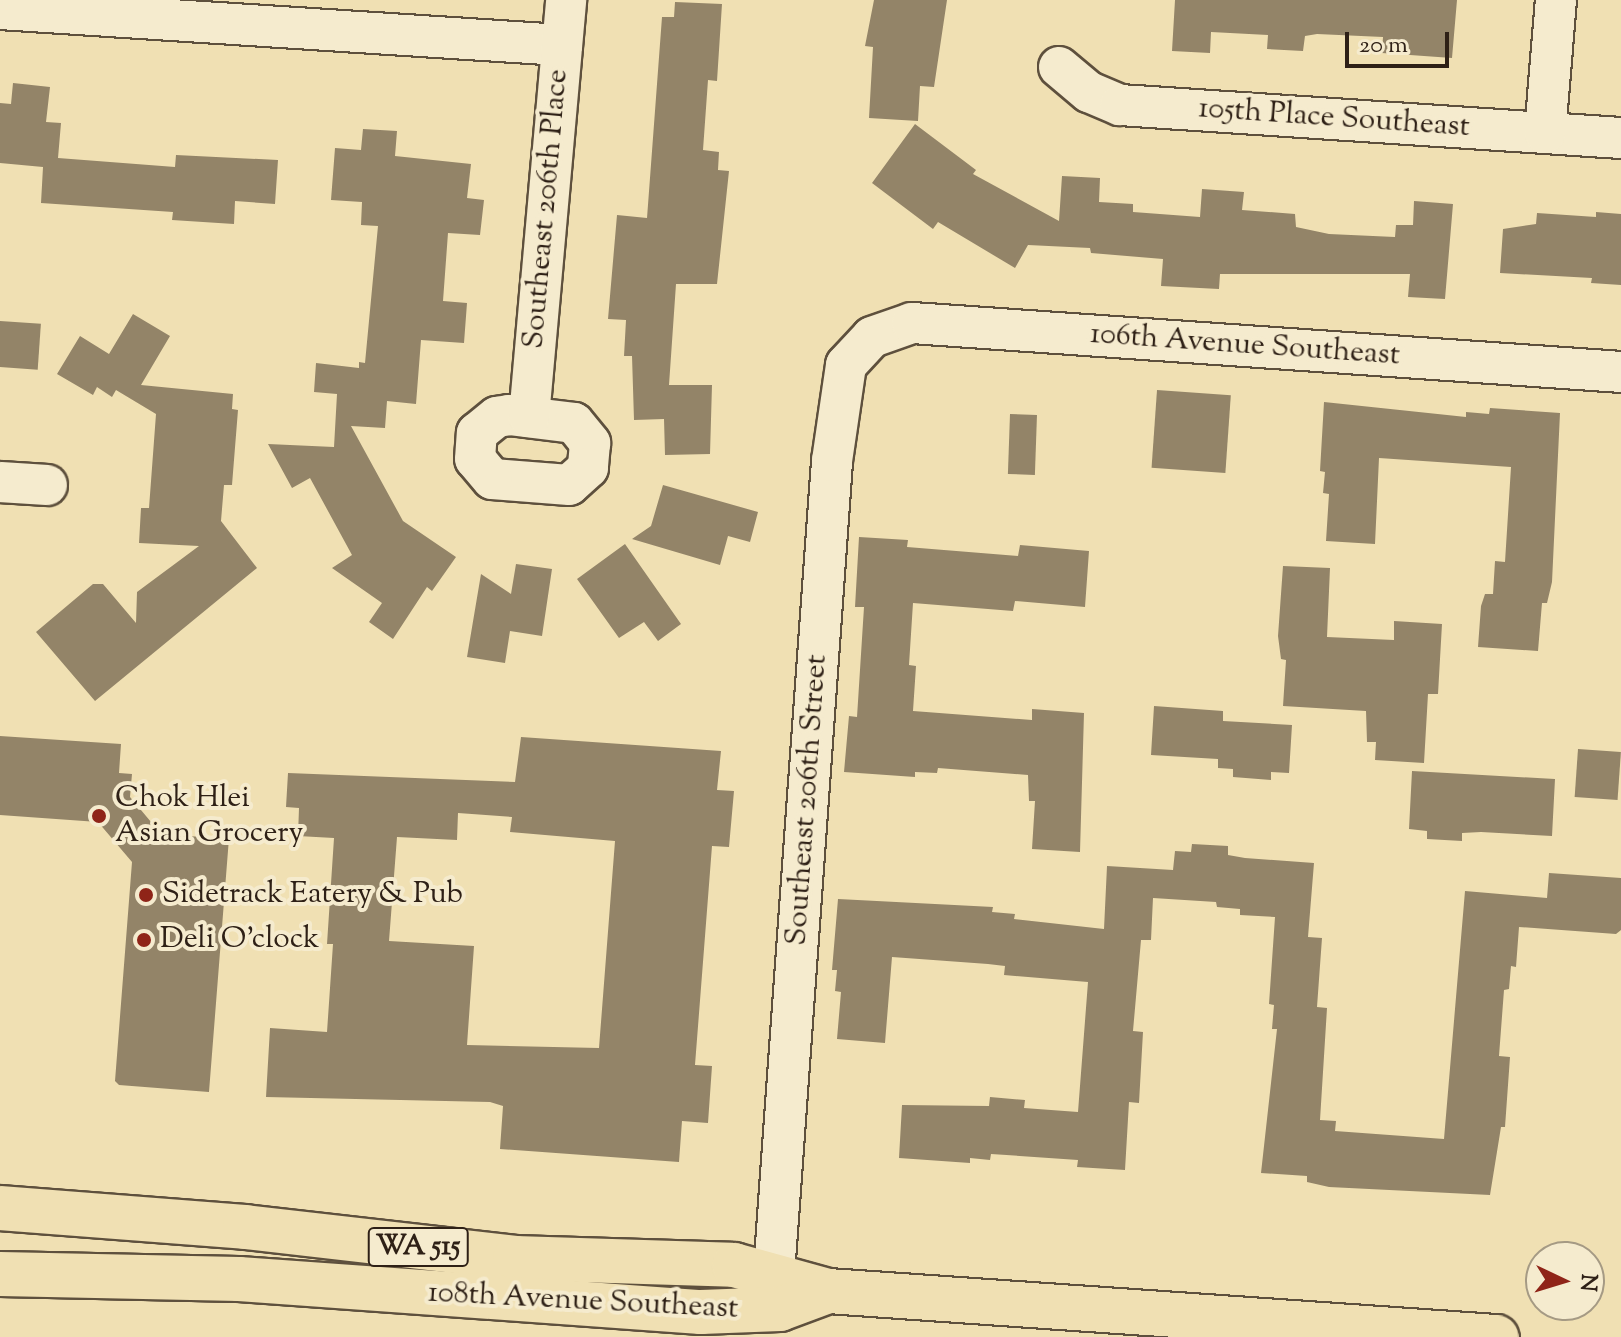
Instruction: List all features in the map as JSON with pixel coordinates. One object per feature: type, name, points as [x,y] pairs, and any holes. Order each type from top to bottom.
[{"type":"main road","name":"108th Avenue Southeast","points":[[0,1208],[515,1258],[734,1265],[774,1273],[828,1291],[1496,1337]]},
{"type":"main road","name":"108th Avenue Southeast","points":[[0,1274],[239,1279],[701,1312],[780,1309],[828,1291]]},
{"type":"street","name":"Southeast 206th Place","points":[[529,417],[566,0]]},
{"type":"street","points":[[1545,133],[1556,0]]},
{"type":"street","points":[[0,9],[287,13],[562,45]]},
{"type":"street","name":"105th Place Southeast","points":[[1059,67],[1089,92],[1120,105],[1621,138]]},
{"type":"street","name":"106th Avenue Southeast","points":[[872,337],[912,323],[1621,372]]},
{"type":"street","name":"Southeast 206th Street","points":[[774,1273],[832,461],[846,365],[872,337]]},
{"type":"street","points":[[0,482],[47,485]]},
{"type":"building","points":[[874,0],[947,0],[934,87],[920,86],[918,121],[869,118],[873,47],[865,46]]},
{"type":"building","points":[[1175,0],[1457,0],[1452,58],[1382,53],[1383,37],[1317,34],[1305,36],[1303,51],[1267,49],[1268,35],[1211,32],[1210,53],[1172,51]]},
{"type":"building","points":[[675,2],[722,4],[717,81],[708,80],[703,150],[719,152],[718,170],[729,171],[717,284],[676,284],[669,385],[712,385],[710,454],[665,455],[664,419],[634,420],[632,356],[624,356],[626,320],[608,319],[617,215],[647,218],[662,17],[674,17]]},
{"type":"building","points":[[13,83],[50,87],[46,122],[61,123],[58,158],[175,167],[176,155],[278,160],[275,204],[235,201],[234,224],[172,220],[173,212],[41,203],[43,167],[0,163],[0,103],[11,104]]},
{"type":"building","points":[[915,124],[976,170],[973,174],[1059,221],[1062,176],[1100,178],[1099,202],[1133,204],[1133,212],[1200,217],[1202,189],[1244,192],[1242,210],[1295,214],[1296,227],[1329,234],[1395,237],[1396,225],[1413,225],[1414,201],[1453,204],[1445,299],[1408,297],[1410,274],[1220,274],[1219,289],[1161,286],[1163,259],[1091,253],[1090,248],[1028,245],[1015,268],[938,222],[933,229],[872,183]]},
{"type":"building","points":[[363,129],[397,131],[395,156],[471,164],[467,198],[484,200],[480,235],[448,233],[443,301],[467,303],[464,343],[421,340],[416,404],[387,401],[385,428],[351,426],[403,521],[456,557],[432,591],[427,587],[393,639],[369,622],[382,603],[332,568],[352,555],[310,478],[292,488],[268,444],[334,447],[337,394],[314,392],[316,363],[359,368],[359,362],[365,363],[378,226],[361,225],[362,202],[331,200],[335,148],[361,150]]},
{"type":"building","points":[[1596,212],[1621,214],[1621,285],[1591,283],[1592,278],[1500,273],[1503,229],[1536,224],[1537,213],[1596,217]]},
{"type":"building","points":[[133,314],[170,336],[141,385],[233,394],[232,409],[238,410],[232,485],[224,485],[221,521],[257,568],[95,701],[36,632],[93,584],[103,584],[136,623],[137,592],[199,546],[139,543],[141,508],[149,508],[156,414],[116,390],[112,397],[97,387],[93,395],[57,374],[80,336],[109,354]]},
{"type":"building","points":[[0,321],[41,324],[38,370],[0,367]]},
{"type":"building","points":[[1157,390],[1231,395],[1225,473],[1152,468]]},
{"type":"building","points":[[1324,402],[1466,417],[1466,412],[1489,414],[1490,408],[1560,413],[1552,582],[1547,603],[1542,603],[1538,651],[1478,647],[1481,606],[1485,594],[1493,594],[1495,561],[1505,562],[1511,467],[1379,458],[1375,544],[1326,541],[1329,494],[1323,493],[1325,472],[1320,471]]},
{"type":"building","points":[[1010,414],[1037,415],[1035,475],[1008,474]]},
{"type":"building","points":[[663,485],[758,512],[750,542],[728,536],[720,565],[632,539],[651,526]]},
{"type":"building","points":[[859,537],[908,540],[907,547],[1018,556],[1020,545],[1089,551],[1085,607],[1015,601],[1013,611],[913,603],[909,665],[916,666],[913,711],[1032,720],[1032,709],[1084,713],[1080,852],[1032,849],[1035,801],[1029,801],[1028,775],[938,768],[937,773],[915,772],[915,777],[844,772],[849,716],[857,717],[864,607],[855,607]]},
{"type":"building","points":[[625,544],[681,624],[658,641],[644,622],[619,638],[577,579]]},
{"type":"building","points":[[516,564],[552,569],[542,636],[510,631],[505,663],[467,657],[481,574],[511,594]]},
{"type":"building","points":[[1283,566],[1330,568],[1327,637],[1394,640],[1394,621],[1442,624],[1438,694],[1428,694],[1424,763],[1375,760],[1376,742],[1367,742],[1366,711],[1283,706],[1286,660],[1281,659],[1278,636]]},
{"type":"building","points":[[1154,706],[1223,711],[1223,721],[1292,725],[1289,773],[1271,772],[1271,780],[1233,777],[1233,769],[1218,768],[1218,759],[1151,755]]},
{"type":"building","points":[[0,736],[121,744],[119,773],[132,774],[130,797],[162,835],[229,838],[209,1092],[119,1085],[115,1081],[132,862],[98,822],[0,815]]},
{"type":"building","points":[[521,737],[721,751],[717,790],[734,791],[729,847],[712,846],[695,1065],[712,1066],[708,1123],[682,1121],[679,1162],[500,1149],[503,1106],[490,1102],[266,1097],[270,1028],[327,1032],[333,944],[327,944],[334,838],[298,836],[299,808],[286,807],[288,773],[515,782]],"holes":[[[458,813],[512,817],[510,832],[615,841],[599,1048],[467,1045],[474,946],[389,941],[397,837],[457,840]]]},
{"type":"building","points":[[1578,749],[1621,752],[1618,800],[1575,797]]},
{"type":"building","points":[[1412,771],[1555,779],[1552,836],[1481,832],[1462,833],[1462,841],[1427,839],[1427,831],[1409,829]]},
{"type":"building","points":[[1192,844],[1228,846],[1228,855],[1245,858],[1314,863],[1308,937],[1322,938],[1317,1007],[1327,1008],[1320,1120],[1336,1121],[1335,1131],[1444,1139],[1465,891],[1547,898],[1549,873],[1621,878],[1621,930],[1616,934],[1519,927],[1516,967],[1511,966],[1509,989],[1504,990],[1499,1056],[1510,1057],[1505,1127],[1501,1127],[1490,1195],[1329,1187],[1307,1182],[1307,1176],[1261,1173],[1277,1029],[1272,1029],[1274,1005],[1269,1004],[1275,917],[1240,915],[1240,909],[1217,907],[1216,902],[1153,898],[1151,940],[1141,940],[1133,1031],[1143,1032],[1139,1103],[1129,1102],[1125,1170],[1077,1167],[1078,1160],[991,1154],[990,1160],[970,1158],[970,1163],[899,1158],[902,1105],[989,1106],[990,1097],[1025,1100],[1024,1108],[1078,1112],[1088,982],[1004,975],[1005,966],[892,957],[885,1043],[837,1039],[841,992],[835,991],[837,970],[832,970],[838,899],[993,907],[992,912],[1015,914],[1014,919],[1104,929],[1107,866],[1173,870],[1175,851],[1191,852]]},
{"type":"place","name":"Chok Hlei Asian Grocery","points":[[99,816]]},
{"type":"place","name":"Sidetrack Eatery & Pub","points":[[146,895]]},
{"type":"place","name":"Deli O'clock","points":[[144,940]]}]
